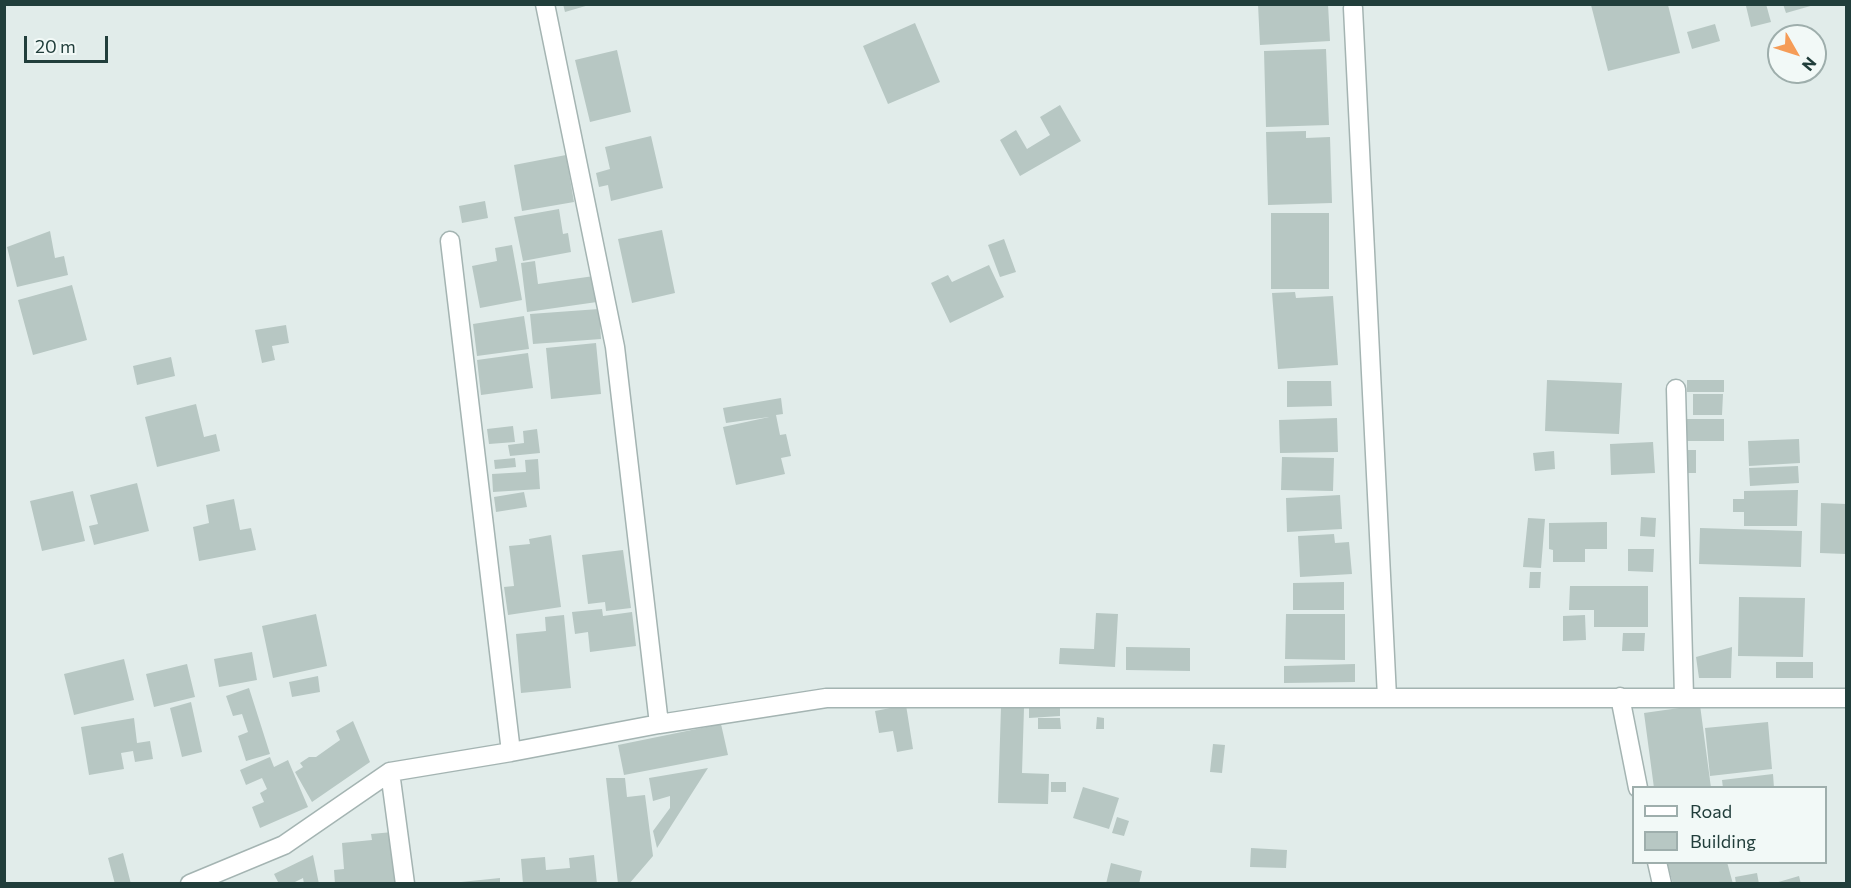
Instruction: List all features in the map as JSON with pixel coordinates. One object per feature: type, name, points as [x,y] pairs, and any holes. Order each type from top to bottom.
[{"type":"street","points":[[545,4],[615,346],[659,724]]},
{"type":"street","points":[[1353,8],[1387,697]]},
{"type":"street","points":[[450,241],[511,752]]},
{"type":"street","points":[[1676,389],[1684,697]]},
{"type":"street","points":[[1620,697],[1638,786]]},
{"type":"street","points":[[190,884],[284,845],[390,772],[659,724],[826,698],[1846,698]]},
{"type":"street","points":[[390,772],[405,884]]},
{"type":"street","points":[[1657,864],[1662,884]]},
{"type":"building","points":[[563,4],[589,4],[589,5],[565,12]]},
{"type":"building","points":[[1258,4],[1328,4],[1330,41],[1260,45]]},
{"type":"building","points":[[1766,4],[1771,22],[1751,27],[1746,6]]},
{"type":"building","points":[[1783,4],[1813,4],[1814,5],[1786,13]]},
{"type":"building","points":[[1591,5],[1668,5],[1680,53],[1608,71]]},
{"type":"building","points":[[915,23],[940,82],[888,104],[863,46]]},
{"type":"building","points":[[1715,24],[1720,41],[1692,49],[1687,32]]},
{"type":"building","points":[[1326,49],[1329,125],[1266,127],[1264,51]]},
{"type":"building","points":[[617,50],[631,112],[590,122],[575,60]]},
{"type":"building","points":[[1060,105],[1081,141],[1020,176],[1000,140],[1016,130],[1027,149],[1050,135],[1040,117]]},
{"type":"building","points":[[1306,131],[1306,138],[1330,137],[1332,203],[1268,205],[1266,132]]},
{"type":"building","points":[[651,136],[663,188],[611,201],[608,185],[599,187],[596,173],[610,169],[605,147]]},
{"type":"building","points":[[566,155],[574,202],[522,211],[514,165]]},
{"type":"building","points":[[485,201],[488,218],[462,223],[459,206]]},
{"type":"building","points":[[559,209],[563,234],[568,233],[571,252],[523,261],[514,217]]},
{"type":"building","points":[[1271,213],[1329,213],[1329,289],[1271,289]]},
{"type":"building","points":[[662,230],[675,293],[632,303],[618,239]]},
{"type":"building","points":[[50,231],[55,258],[64,256],[68,275],[17,287],[7,247]]},
{"type":"building","points":[[1004,239],[1016,272],[1000,277],[988,245]]},
{"type":"building","points":[[512,245],[522,300],[480,308],[472,266],[497,261],[495,248]]},
{"type":"building","points":[[535,261],[538,284],[594,276],[597,302],[527,312],[521,263]]},
{"type":"building","points":[[989,265],[1004,297],[950,323],[931,283],[948,275],[952,282]]},
{"type":"building","points":[[72,285],[87,340],[33,355],[18,300]]},
{"type":"building","points":[[1295,292],[1296,298],[1333,296],[1338,365],[1278,369],[1272,293]]},
{"type":"building","points":[[599,309],[601,339],[533,344],[530,314]]},
{"type":"building","points":[[524,316],[529,349],[477,356],[473,324]]},
{"type":"building","points":[[286,325],[289,343],[272,346],[275,360],[262,363],[255,330]]},
{"type":"building","points":[[596,343],[601,394],[551,399],[546,348]]},
{"type":"building","points":[[528,353],[533,388],[481,395],[477,360]]},
{"type":"building","points":[[171,357],[175,376],[137,385],[133,366]]},
{"type":"building","points":[[1547,380],[1622,383],[1619,434],[1545,431]]},
{"type":"building","points":[[1687,380],[1724,380],[1724,392],[1687,392]]},
{"type":"building","points":[[1287,381],[1331,381],[1332,406],[1287,407]]},
{"type":"building","points":[[1693,394],[1723,394],[1722,415],[1693,415]]},
{"type":"building","points":[[781,398],[783,414],[776,415],[780,435],[786,434],[791,456],[781,458],[785,474],[736,485],[723,427],[769,417],[726,423],[723,408]]},
{"type":"building","points":[[196,404],[204,437],[216,434],[220,451],[157,467],[145,417]]},
{"type":"building","points":[[1337,418],[1338,452],[1280,453],[1279,420]]},
{"type":"building","points":[[1686,419],[1724,419],[1724,441],[1686,441]]},
{"type":"building","points":[[513,426],[515,442],[489,444],[487,429]]},
{"type":"building","points":[[537,429],[540,453],[510,456],[508,445],[524,443],[523,431]]},
{"type":"building","points":[[1799,439],[1800,463],[1749,466],[1748,441]]},
{"type":"building","points":[[1653,442],[1655,473],[1611,475],[1610,444]]},
{"type":"building","points":[[1684,450],[1696,450],[1696,473],[1685,473]]},
{"type":"building","points":[[1554,451],[1555,469],[1535,471],[1533,453]]},
{"type":"building","points":[[1282,457],[1334,458],[1333,491],[1281,490]]},
{"type":"building","points":[[515,458],[516,467],[495,469],[494,460]]},
{"type":"building","points":[[538,459],[540,489],[493,492],[492,474],[526,472],[525,460]]},
{"type":"building","points":[[1798,466],[1799,483],[1750,486],[1749,468]]},
{"type":"building","points":[[137,483],[149,531],[94,545],[89,526],[98,524],[90,495]]},
{"type":"building","points":[[1798,490],[1797,526],[1744,526],[1744,512],[1733,512],[1733,499],[1744,499],[1744,491]]},
{"type":"building","points":[[73,491],[85,541],[42,551],[30,501]]},
{"type":"building","points":[[524,492],[527,507],[496,512],[494,497]]},
{"type":"building","points":[[1340,495],[1342,529],[1287,532],[1286,498]]},
{"type":"building","points":[[234,499],[240,530],[251,528],[256,550],[199,561],[193,527],[209,523],[206,505]]},
{"type":"building","points":[[1821,503],[1846,504],[1846,554],[1820,553]]},
{"type":"building","points":[[1641,517],[1656,518],[1655,537],[1640,536]]},
{"type":"building","points":[[1528,518],[1545,519],[1541,568],[1523,567]]},
{"type":"building","points":[[1607,522],[1607,549],[1585,549],[1585,562],[1553,562],[1553,550],[1549,549],[1549,523]]},
{"type":"building","points":[[1700,528],[1802,531],[1801,567],[1699,564]]},
{"type":"building","points":[[1334,534],[1335,543],[1349,542],[1352,574],[1300,577],[1298,536]]},
{"type":"building","points":[[551,535],[561,607],[508,615],[504,587],[514,586],[509,546],[530,544],[529,539]]},
{"type":"building","points":[[1628,549],[1654,549],[1653,572],[1628,571]]},
{"type":"building","points":[[623,550],[631,608],[606,611],[605,602],[588,604],[582,555]]},
{"type":"building","points":[[1530,572],[1541,572],[1540,588],[1529,588]]},
{"type":"building","points":[[1344,582],[1344,610],[1293,610],[1293,583]]},
{"type":"building","points":[[1570,586],[1648,586],[1648,627],[1594,627],[1594,610],[1569,610]]},
{"type":"building","points":[[1739,597],[1805,598],[1803,657],[1738,656]]},
{"type":"building","points":[[602,609],[603,616],[632,612],[636,646],[590,652],[588,632],[575,634],[572,612]]},
{"type":"building","points":[[1096,613],[1118,614],[1115,667],[1059,664],[1060,648],[1094,649]]},
{"type":"building","points":[[316,614],[327,666],[273,678],[262,626]]},
{"type":"building","points":[[1286,614],[1345,614],[1345,660],[1285,659]]},
{"type":"building","points":[[564,615],[571,688],[521,693],[516,634],[546,631],[545,617]]},
{"type":"building","points":[[1585,615],[1586,640],[1563,641],[1563,616]]},
{"type":"building","points":[[1623,633],[1645,633],[1644,651],[1622,651]]},
{"type":"building","points":[[1126,647],[1190,648],[1190,671],[1126,670]]},
{"type":"building","points":[[1732,647],[1731,678],[1699,678],[1696,657]]},
{"type":"building","points":[[252,652],[257,680],[219,687],[214,659]]},
{"type":"building","points":[[124,659],[134,700],[74,715],[64,674]]},
{"type":"building","points":[[1776,662],[1813,662],[1813,678],[1776,678]]},
{"type":"building","points":[[187,664],[195,697],[154,707],[146,674]]},
{"type":"building","points":[[1355,664],[1355,682],[1284,683],[1284,666]]},
{"type":"building","points":[[318,676],[320,692],[292,697],[289,682]]},
{"type":"building","points":[[249,688],[270,754],[246,761],[238,736],[248,732],[242,714],[233,716],[226,696]]},
{"type":"building","points":[[191,702],[202,752],[182,757],[170,708]]},
{"type":"building","points":[[906,705],[913,749],[897,752],[893,731],[879,733],[875,711]]},
{"type":"building","points":[[1700,705],[1711,786],[1654,786],[1644,713]]},
{"type":"building","points":[[1001,707],[1024,708],[1022,773],[1049,774],[1048,804],[998,803]]},
{"type":"building","points":[[1060,707],[1060,716],[1029,718],[1029,708]]},
{"type":"building","points":[[1097,717],[1104,718],[1104,729],[1096,729]]},
{"type":"building","points":[[134,718],[137,743],[150,741],[153,759],[135,762],[133,751],[121,753],[124,769],[89,775],[81,727]]},
{"type":"building","points":[[1038,718],[1060,718],[1061,729],[1038,729]]},
{"type":"building","points":[[353,721],[370,762],[312,802],[295,772],[303,767],[300,763],[309,757],[316,757],[340,740],[336,731]]},
{"type":"building","points":[[1768,722],[1772,769],[1710,776],[1705,728]]},
{"type":"building","points":[[721,724],[728,755],[624,775],[618,745]]},
{"type":"building","points":[[1213,744],[1225,745],[1222,773],[1210,772]]},
{"type":"building","points":[[270,757],[274,767],[288,760],[308,807],[260,828],[252,807],[264,802],[260,793],[267,789],[262,778],[246,785],[240,770]]},
{"type":"building","points":[[708,768],[657,848],[653,831],[670,808],[670,796],[653,801],[649,778]]},
{"type":"building","points":[[1773,774],[1774,786],[1723,786],[1722,780]]},
{"type":"building","points":[[606,778],[625,778],[627,797],[645,795],[653,856],[629,884],[618,884]]},
{"type":"building","points":[[1051,782],[1066,782],[1066,792],[1051,792]]},
{"type":"building","points":[[1083,787],[1119,798],[1109,829],[1073,818]]},
{"type":"building","points":[[1117,817],[1129,821],[1124,836],[1112,833]]},
{"type":"building","points":[[393,832],[398,883],[335,884],[334,870],[344,869],[342,843],[372,840],[371,834]]},
{"type":"building","points":[[1251,848],[1287,850],[1286,868],[1250,867]]},
{"type":"building","points":[[123,853],[131,884],[115,884],[108,858]]},
{"type":"building","points":[[313,855],[319,884],[304,884],[303,878],[291,884],[279,884],[274,874]]},
{"type":"building","points":[[594,855],[597,884],[523,884],[521,859],[545,857],[546,870],[570,868],[569,858]]},
{"type":"building","points":[[1111,863],[1142,871],[1139,884],[1106,884]]},
{"type":"building","points":[[1668,864],[1728,864],[1733,884],[1673,884]]},
{"type":"building","points":[[1757,873],[1759,884],[1736,884],[1735,877]]},
{"type":"building","points":[[1799,876],[1801,884],[1775,884],[1775,883]]},
{"type":"building","points":[[500,878],[500,884],[461,884],[461,882]]}]
